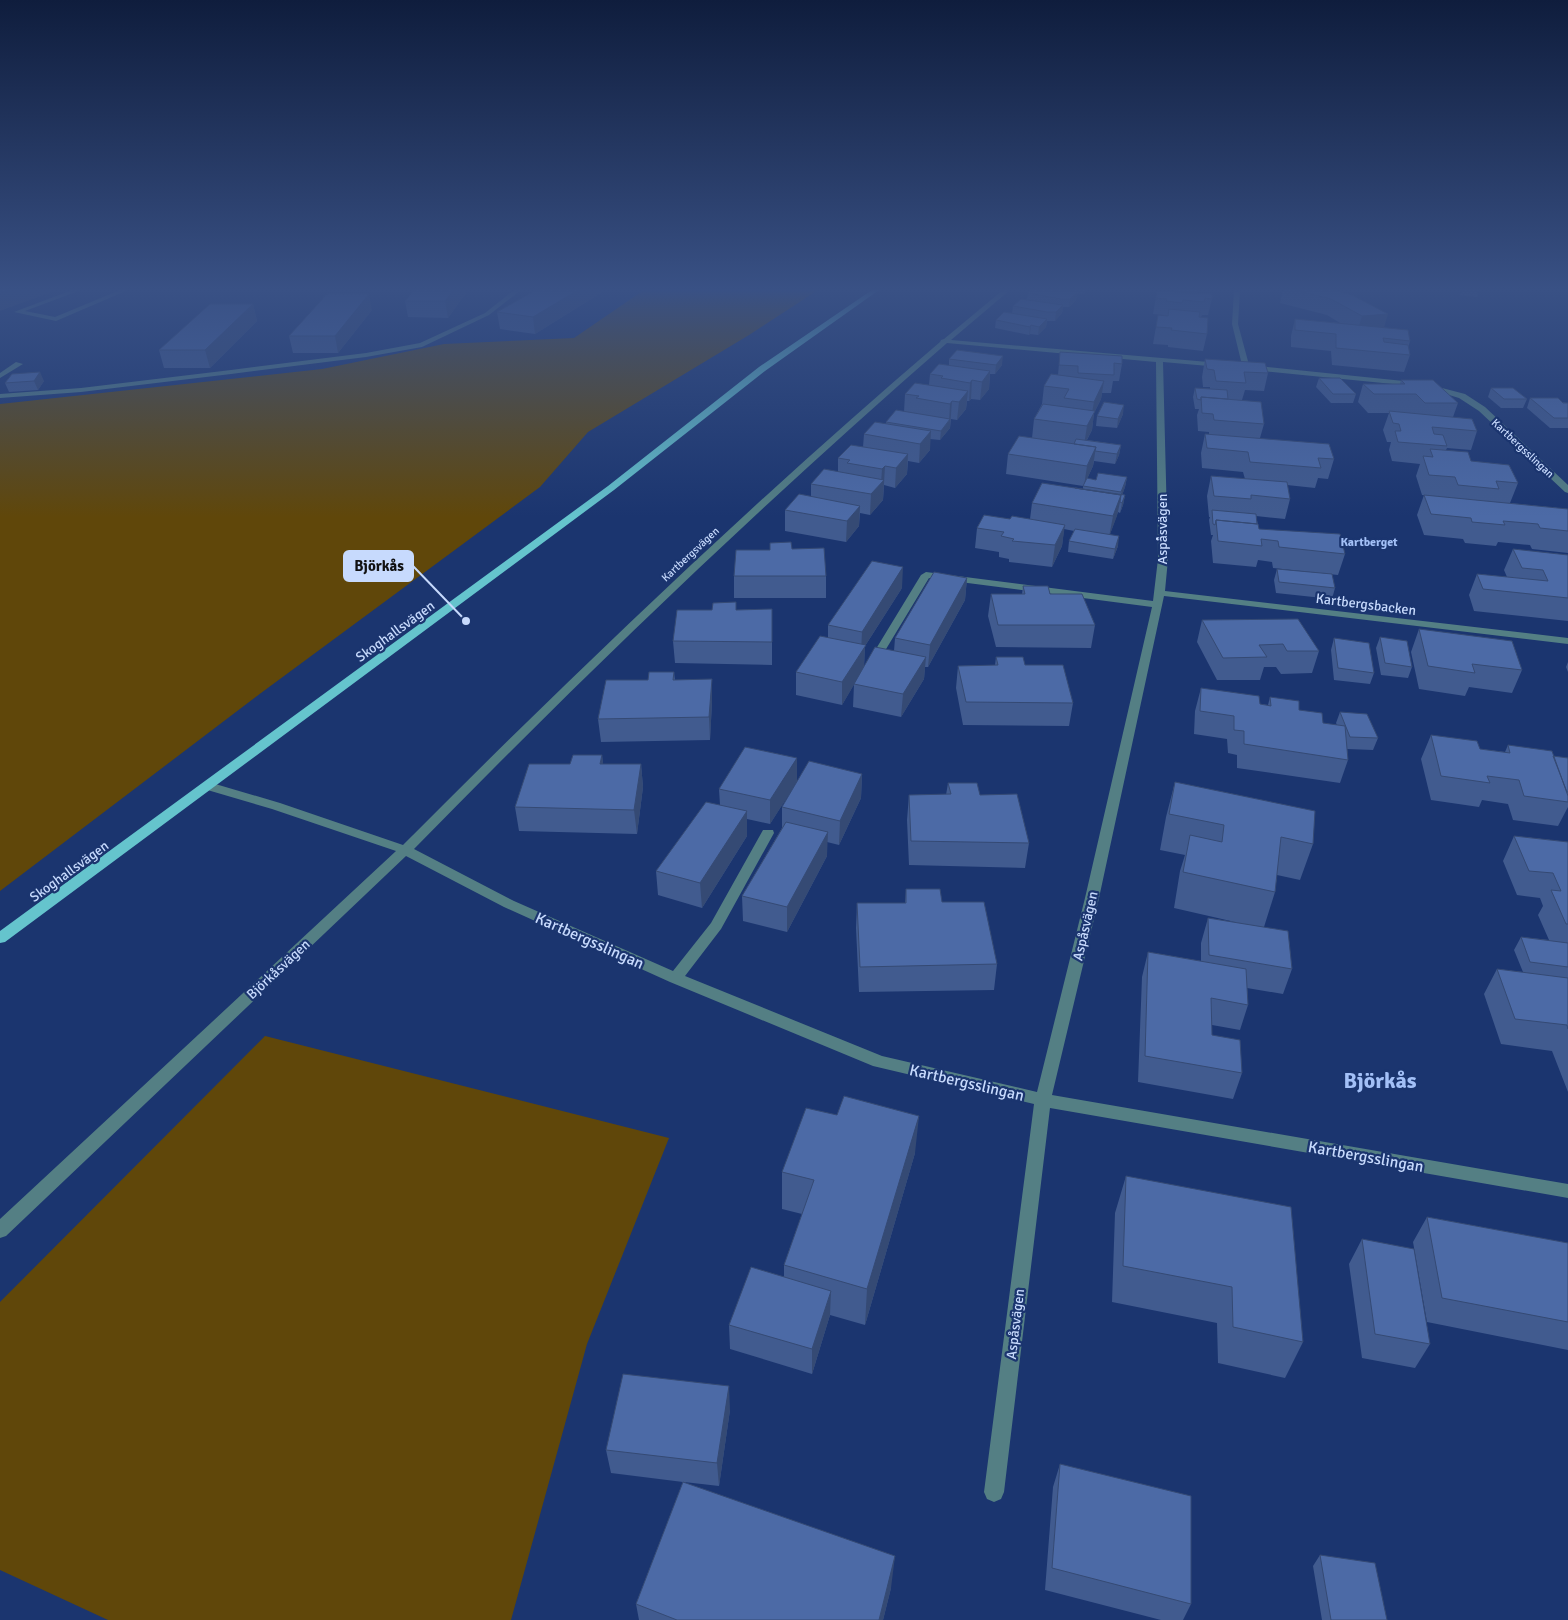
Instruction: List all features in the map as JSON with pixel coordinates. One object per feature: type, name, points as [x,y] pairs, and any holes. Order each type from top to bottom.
[{"type":"main road","name":"Skoghallsvägen","points":[[0,938],[611,488],[766,366]]},
{"type":"street","points":[[0,376],[16,366]]},
{"type":"street","points":[[0,396],[80,390],[281,366]]},
{"type":"street","name":"Kartbergsvägen","points":[[405,850],[517,736],[710,552],[916,366]]},
{"type":"street","name":"Aspåsvägen","points":[[994,1492],[1043,1100],[1094,889],[1158,599],[1163,559],[1159,366]]},
{"type":"street","name":"Kartbergsslingan","points":[[1236,366],[1414,383],[1462,396],[1482,409],[1568,490]]},
{"type":"street","name":"Kartbergsbacken","points":[[872,664],[926,575],[1568,641]]},
{"type":"street","points":[[208,786],[276,806],[405,850]]},
{"type":"street","points":[[675,978],[716,926],[768,833]]},
{"type":"street","name":"Kartbergsslingan","points":[[405,850],[509,904],[675,978],[879,1062],[1043,1100],[1568,1191]]},
{"type":"street","name":"Björkåsvägen","points":[[0,1230],[405,850]]},
{"type":"shaded area","points":[[339,366],[698,366],[588,432],[540,487],[261,693],[0,891],[0,404],[322,369]]},
{"type":"shaded area","points":[[265,1036],[669,1138],[587,1344],[511,1620],[108,1620],[0,1570],[0,1302]]},
{"type":"building","points":[[938,366],[990,371],[982,382],[972,380],[970,383],[930,374]]},
{"type":"building","points":[[1070,366],[1114,366],[1114,375],[1078,373],[1078,366]]},
{"type":"building","points":[[1206,366],[1266,366],[1268,373],[1244,372],[1246,383],[1216,381],[1214,370],[1207,369]]},
{"type":"building","points":[[40,372],[34,381],[5,383],[12,374]]},
{"type":"building","points":[[1051,374],[1104,381],[1094,402],[1064,398],[1069,389],[1044,386]]},
{"type":"building","points":[[1319,378],[1340,378],[1356,394],[1333,394]]},
{"type":"building","points":[[1401,380],[1433,380],[1458,403],[1425,403],[1416,394],[1374,394],[1363,384],[1405,384]]},
{"type":"building","points":[[915,383],[968,391],[959,402],[952,401],[950,404],[916,398],[919,396],[905,394]]},
{"type":"building","points":[[1195,388],[1227,390],[1228,399],[1201,397],[1201,400],[1197,399]]},
{"type":"building","points":[[1491,388],[1513,388],[1527,399],[1504,399]]},
{"type":"building","points":[[1201,397],[1261,402],[1264,424],[1214,420],[1213,414],[1202,413]]},
{"type":"building","points":[[1530,398],[1558,398],[1563,403],[1568,403],[1568,418],[1554,418]]},
{"type":"building","points":[[1104,402],[1124,405],[1118,419],[1097,416]]},
{"type":"building","points":[[1043,404],[1095,411],[1087,426],[1034,419]]},
{"type":"building","points":[[896,410],[950,419],[941,431],[886,422]]},
{"type":"building","points":[[1389,411],[1472,419],[1477,431],[1432,427],[1434,434],[1443,435],[1447,446],[1398,442],[1395,431],[1401,431],[1399,424],[1393,423]]},
{"type":"building","points":[[875,422],[931,431],[920,444],[864,434]]},
{"type":"building","points":[[1205,434],[1329,444],[1334,459],[1318,458],[1321,468],[1250,462],[1248,452],[1207,448]]},
{"type":"building","points":[[1019,436],[1096,447],[1087,466],[1008,454]]},
{"type":"building","points":[[1076,439],[1121,445],[1117,454],[1095,451],[1096,447],[1074,444]]},
{"type":"building","points":[[851,445],[908,454],[896,468],[885,466],[882,469],[847,463],[850,460],[838,458]]},
{"type":"building","points":[[1430,449],[1468,452],[1471,461],[1509,465],[1518,483],[1496,481],[1499,489],[1458,485],[1455,477],[1429,475],[1423,456],[1433,457]]},
{"type":"building","points":[[824,469],[884,480],[871,494],[811,484]]},
{"type":"building","points":[[1098,473],[1127,477],[1121,492],[1083,486],[1087,478],[1096,480]]},
{"type":"building","points":[[1211,476],[1287,482],[1290,499],[1251,495],[1251,499],[1214,496]]},
{"type":"building","points":[[1042,483],[1121,495],[1113,516],[1032,503]]},
{"type":"building","points":[[1075,488],[1125,495],[1122,503],[1120,502],[1121,495]]},
{"type":"building","points":[[799,494],[860,506],[847,521],[785,510]]},
{"type":"building","points":[[1424,495],[1568,509],[1568,531],[1540,528],[1538,524],[1503,521],[1505,525],[1472,522],[1471,518],[1431,514]]},
{"type":"building","points":[[1212,510],[1256,514],[1257,524],[1216,520],[1215,525],[1213,524]]},
{"type":"building","points":[[984,515],[1010,519],[1012,516],[1065,525],[1055,545],[1012,541],[1014,539],[1001,536],[1004,532],[977,528]]},
{"type":"building","points":[[1216,520],[1258,524],[1259,529],[1340,534],[1345,554],[1279,547],[1278,541],[1261,539],[1262,546],[1218,541]]},
{"type":"building","points":[[1075,529],[1119,536],[1115,549],[1069,541]]},
{"type":"building","points":[[791,542],[792,549],[824,548],[826,576],[734,576],[736,550],[770,550],[770,543]]},
{"type":"building","points":[[1513,549],[1568,555],[1568,598],[1483,589],[1477,574],[1548,581],[1543,570],[1522,568]]},
{"type":"building","points":[[872,561],[903,567],[862,632],[828,625]]},
{"type":"building","points":[[1277,569],[1332,574],[1335,588],[1279,582]]},
{"type":"building","points":[[934,572],[967,578],[930,645],[895,638]]},
{"type":"building","points":[[1023,586],[1048,586],[1050,594],[1082,594],[1095,625],[998,625],[991,594],[1025,594]]},
{"type":"building","points":[[736,602],[736,610],[772,609],[772,642],[673,641],[677,610],[712,610],[713,603]]},
{"type":"building","points":[[1298,619],[1319,651],[1287,651],[1283,644],[1259,645],[1267,657],[1223,658],[1202,620]]},
{"type":"building","points":[[1419,629],[1512,641],[1522,670],[1472,664],[1475,673],[1428,666]]},
{"type":"building","points":[[820,636],[866,645],[842,682],[796,672]]},
{"type":"building","points":[[1380,637],[1407,641],[1412,667],[1385,663]]},
{"type":"building","points":[[1334,638],[1369,643],[1374,673],[1338,668]]},
{"type":"building","points":[[875,647],[926,657],[903,694],[854,684]]},
{"type":"building","points":[[996,657],[1023,657],[1025,665],[1063,665],[1073,703],[966,702],[958,666],[998,665]]},
{"type":"building","points":[[649,672],[674,672],[673,680],[712,679],[709,717],[598,719],[606,680],[648,680]]},
{"type":"building","points":[[1201,688],[1259,696],[1260,704],[1271,706],[1270,697],[1299,701],[1299,710],[1322,713],[1323,723],[1345,726],[1348,760],[1244,744],[1244,731],[1234,730],[1234,716],[1200,711]]},
{"type":"building","points":[[1340,712],[1367,714],[1378,738],[1350,737]]},
{"type":"building","points":[[1431,735],[1477,741],[1480,749],[1510,753],[1508,745],[1552,751],[1568,796],[1568,802],[1524,796],[1519,780],[1487,776],[1490,783],[1441,776]]},
{"type":"building","points":[[745,747],[797,758],[770,800],[719,789]]},
{"type":"building","points":[[573,755],[602,755],[600,764],[641,764],[634,810],[515,807],[529,764],[570,764]]},
{"type":"building","points":[[1553,756],[1568,758],[1568,792],[1567,792]]},
{"type":"building","points":[[809,761],[862,774],[840,821],[782,807]]},
{"type":"building","points":[[1175,782],[1315,811],[1313,844],[1281,837],[1275,892],[1183,872],[1190,835],[1222,842],[1224,825],[1169,814]]},
{"type":"building","points":[[948,783],[977,783],[980,795],[1017,794],[1029,843],[911,841],[909,795],[951,794]]},
{"type":"building","points":[[706,802],[747,811],[700,883],[656,871]]},
{"type":"building","points":[[786,822],[828,832],[787,907],[742,896]]},
{"type":"building","points":[[1514,836],[1568,842],[1568,924],[1566,924],[1551,890],[1561,891],[1553,873],[1529,871]]},
{"type":"building","points":[[906,889],[940,889],[942,902],[984,902],[997,964],[860,967],[857,903],[906,903]]},
{"type":"building","points":[[1208,918],[1288,931],[1292,969],[1209,955]]},
{"type":"building","points":[[1521,937],[1568,943],[1568,967],[1530,962]]},
{"type":"building","points":[[1148,952],[1246,969],[1248,1005],[1211,998],[1212,1035],[1240,1040],[1242,1073],[1145,1056]]},
{"type":"building","points":[[1497,969],[1568,978],[1568,1029],[1567,1025],[1515,1019]]},
{"type":"building","points":[[844,1096],[919,1116],[867,1289],[784,1265],[814,1180],[782,1172],[806,1108],[837,1115]]},
{"type":"building","points":[[1126,1176],[1291,1207],[1303,1342],[1233,1327],[1232,1287],[1123,1266]]},
{"type":"building","points":[[1427,1217],[1568,1243],[1568,1322],[1442,1298]]},
{"type":"building","points":[[1362,1239],[1414,1249],[1430,1344],[1375,1334]]},
{"type":"building","points":[[751,1267],[831,1291],[812,1349],[729,1325]]},
{"type":"building","points":[[623,1374],[729,1386],[717,1463],[606,1450]]},
{"type":"building","points":[[1060,1464],[1191,1496],[1191,1604],[1052,1568]]},
{"type":"building","points":[[683,1482],[895,1556],[879,1620],[677,1620],[636,1604]]},
{"type":"building","points":[[1320,1555],[1375,1563],[1387,1620],[1331,1620]]},
{"type":"place","name":"Björkås","points":[[466,621]]},
{"type":"district","name":"Kartberget","points":[[1369,542]]},
{"type":"district","name":"Björkås","points":[[1380,1080]]}]
